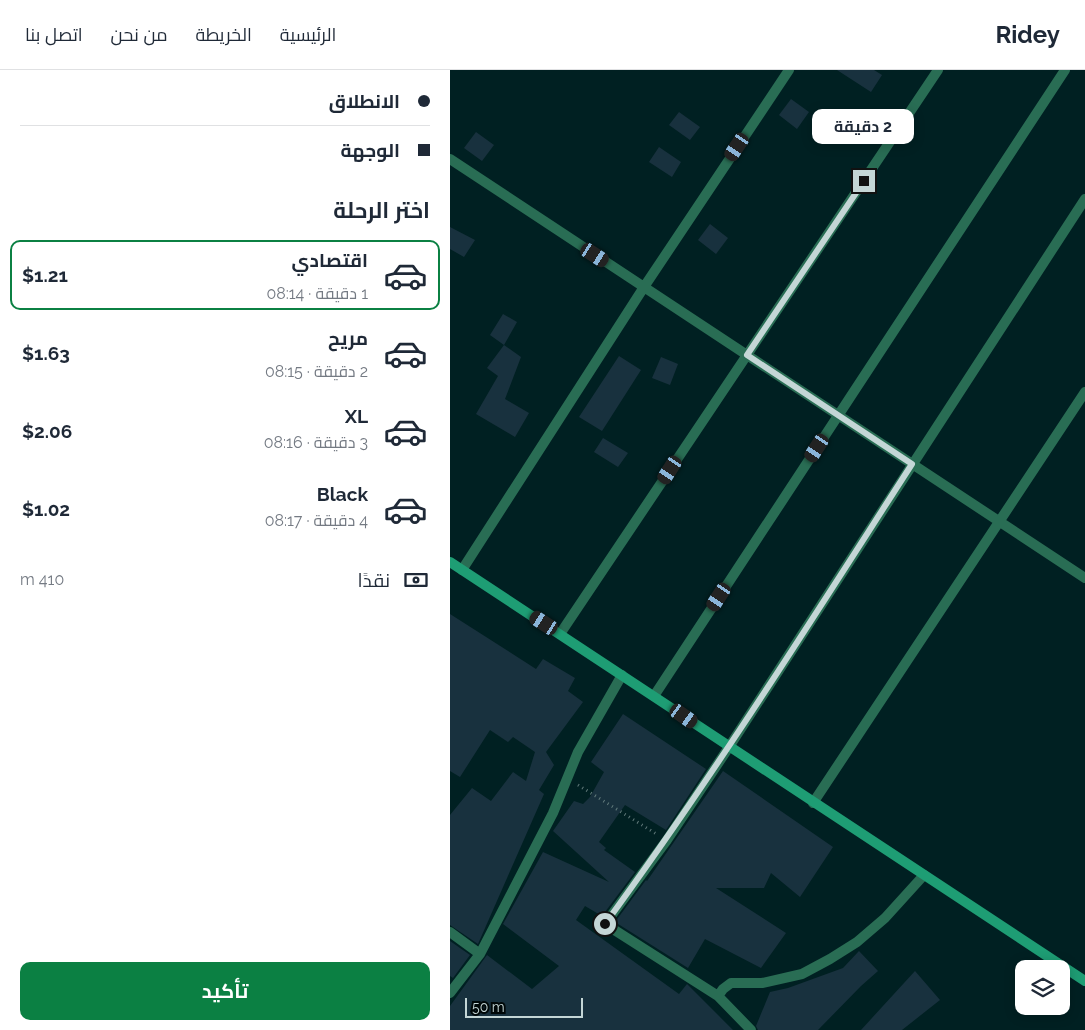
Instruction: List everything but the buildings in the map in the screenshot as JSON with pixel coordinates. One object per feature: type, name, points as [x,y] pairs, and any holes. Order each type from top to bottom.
[{"type":"street","points":[[462,570],[644,287],[789,70]]},
{"type":"street","points":[[560,634],[938,70]]},
{"type":"street","points":[[654,696],[1065,70]]},
{"type":"street","points":[[450,159],[1085,578]]},
{"type":"street","points":[[751,1030],[718,996],[605,924],[667,840],[729,747],[1085,199]]},
{"type":"street","points":[[813,803],[1085,392]]},
{"type":"street","points":[[450,562],[1085,981]]},
{"type":"street","points":[[450,993],[480,954],[553,812],[578,752],[622,675]]},
{"type":"street","points":[[718,996],[723,988],[731,983],[762,983],[802,974],[830,959],[857,942],[885,918],[924,875]]},
{"type":"street","points":[[450,932],[480,954]]},
{"type":"path","points":[[567,779],[667,840]]},
{"type":"route","points":[[605,924],[667,840],[912,464],[747,355],[864,181]]}]
